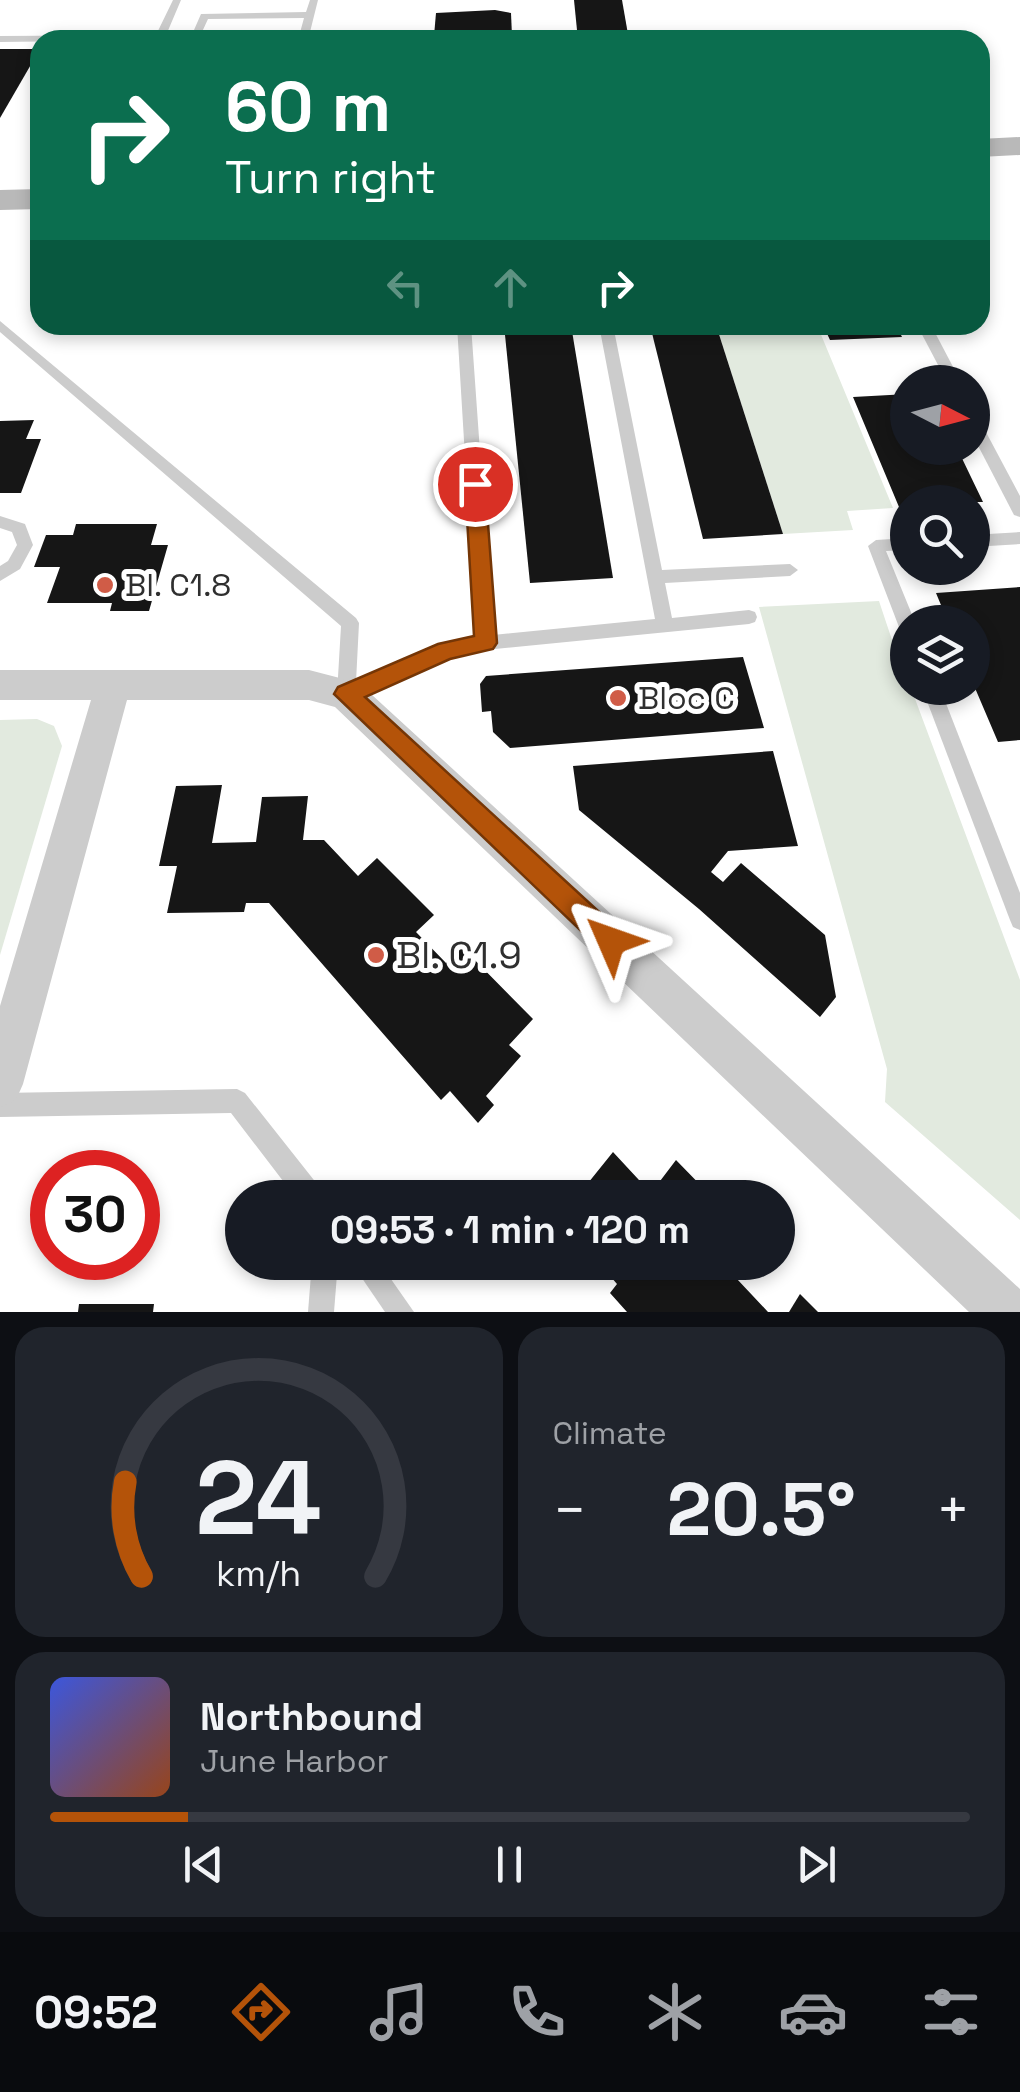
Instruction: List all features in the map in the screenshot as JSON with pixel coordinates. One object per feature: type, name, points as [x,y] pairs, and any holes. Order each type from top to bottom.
[{"type":"main road","points":[[990,148],[1020,146]]},
{"type":"main road","points":[[0,174],[30,172]]},
{"type":"main road","points":[[990,173],[1020,172]]},
{"type":"main road","points":[[0,200],[30,199]]},
{"type":"street","points":[[0,1084],[113,685]]},
{"type":"street","points":[[0,686],[309,685],[346,694],[1007,1312]]},
{"type":"lane","points":[[163,30],[177,0]]},
{"type":"lane","points":[[306,30],[314,0]]},
{"type":"lane","points":[[199,30],[204,16],[310,15]]},
{"type":"lane","points":[[0,39],[30,39]]},
{"type":"lane","points":[[0,325],[350,623],[346,694],[446,651],[485,643],[749,616]]},
{"type":"lane","points":[[465,335],[485,643]]},
{"type":"lane","points":[[608,335],[665,625]]},
{"type":"lane","points":[[929,335],[945,365]]},
{"type":"lane","points":[[990,452],[1020,510]]},
{"type":"lane","points":[[0,522],[19,528],[25,545],[14,565],[0,574]]},
{"type":"lane","points":[[990,539],[1020,538]]},
{"type":"lane","points":[[890,545],[876,546],[890,581]]},
{"type":"lane","points":[[655,577],[790,570]]},
{"type":"lane","points":[[938,705],[1020,920]]},
{"type":"lane","points":[[0,1105],[237,1101],[298,1180]]},
{"type":"lane","points":[[320,1312],[323,1280]]},
{"type":"lane","points":[[377,1280],[401,1312]]},
{"type":"shaded area","points":[[719,335],[821,335],[890,501],[890,508],[847,511],[853,530],[783,534]]},
{"type":"shaded area","points":[[879,601],[890,634],[890,705],[917,705],[1020,980],[1020,1220],[885,1102],[887,1069],[759,607]]},
{"type":"shaded area","points":[[37,719],[54,726],[62,746],[0,955],[0,720]]},
{"type":"building","points":[[574,0],[622,0],[627,30],[577,30]]},
{"type":"building","points":[[436,13],[511,13],[512,30],[435,30]]},
{"type":"building","points":[[0,49],[30,49],[30,66],[0,118]]},
{"type":"building","points":[[505,335],[573,335],[613,578],[530,583]]},
{"type":"building","points":[[652,335],[719,335],[783,534],[703,539]]},
{"type":"building","points":[[828,335],[902,337],[830,340]]},
{"type":"building","points":[[890,395],[890,465],[965,465],[975,485],[890,485],[853,397]]},
{"type":"building","points":[[34,420],[26,439],[41,439],[21,493],[0,493],[0,421]]},
{"type":"building","name":"Bl. C1.8","points":[[76,524],[157,524],[151,545],[168,545],[149,611],[110,611],[112,603],[47,603],[60,567],[34,567],[46,535],[73,535]]},
{"type":"building","points":[[1020,587],[1020,740],[998,742],[982,705],[990,705],[990,605],[941,605],[936,593]]},
{"type":"building","name":"Bloc C","points":[[743,657],[764,728],[510,748],[493,732],[491,711],[482,712],[480,684],[486,676]]},
{"type":"building","points":[[773,751],[798,846],[728,851],[711,872],[723,882],[741,863],[825,935],[836,997],[820,1017],[699,909],[579,810],[573,766]]},
{"type":"building","name":"Bl. C1.9","points":[[222,785],[212,843],[256,842],[262,797],[308,796],[303,840],[324,840],[358,876],[377,858],[434,915],[416,932],[446,963],[462,947],[533,1019],[509,1045],[521,1056],[486,1096],[494,1105],[478,1123],[450,1091],[441,1100],[269,903],[246,903],[244,912],[167,913],[177,866],[159,866],[176,786]]},
{"type":"building","points":[[613,1152],[639,1180],[590,1180]]},
{"type":"building","points":[[676,1160],[695,1180],[661,1180]]},
{"type":"building","points":[[614,1280],[738,1280],[768,1312],[627,1312],[610,1293],[617,1284]]},
{"type":"building","points":[[800,1294],[818,1312],[789,1312]]},
{"type":"building","points":[[79,1304],[154,1304],[153,1312],[78,1312]]},
{"type":"place","name":"Bl. C1.8","points":[[105,585]]},
{"type":"place","name":"Bloc C","points":[[618,698]]},
{"type":"place","name":"Bl. C1.9","points":[[376,955]]},
{"type":"route","points":[[475,484],[485,643],[446,651],[346,694],[611,941]]}]
